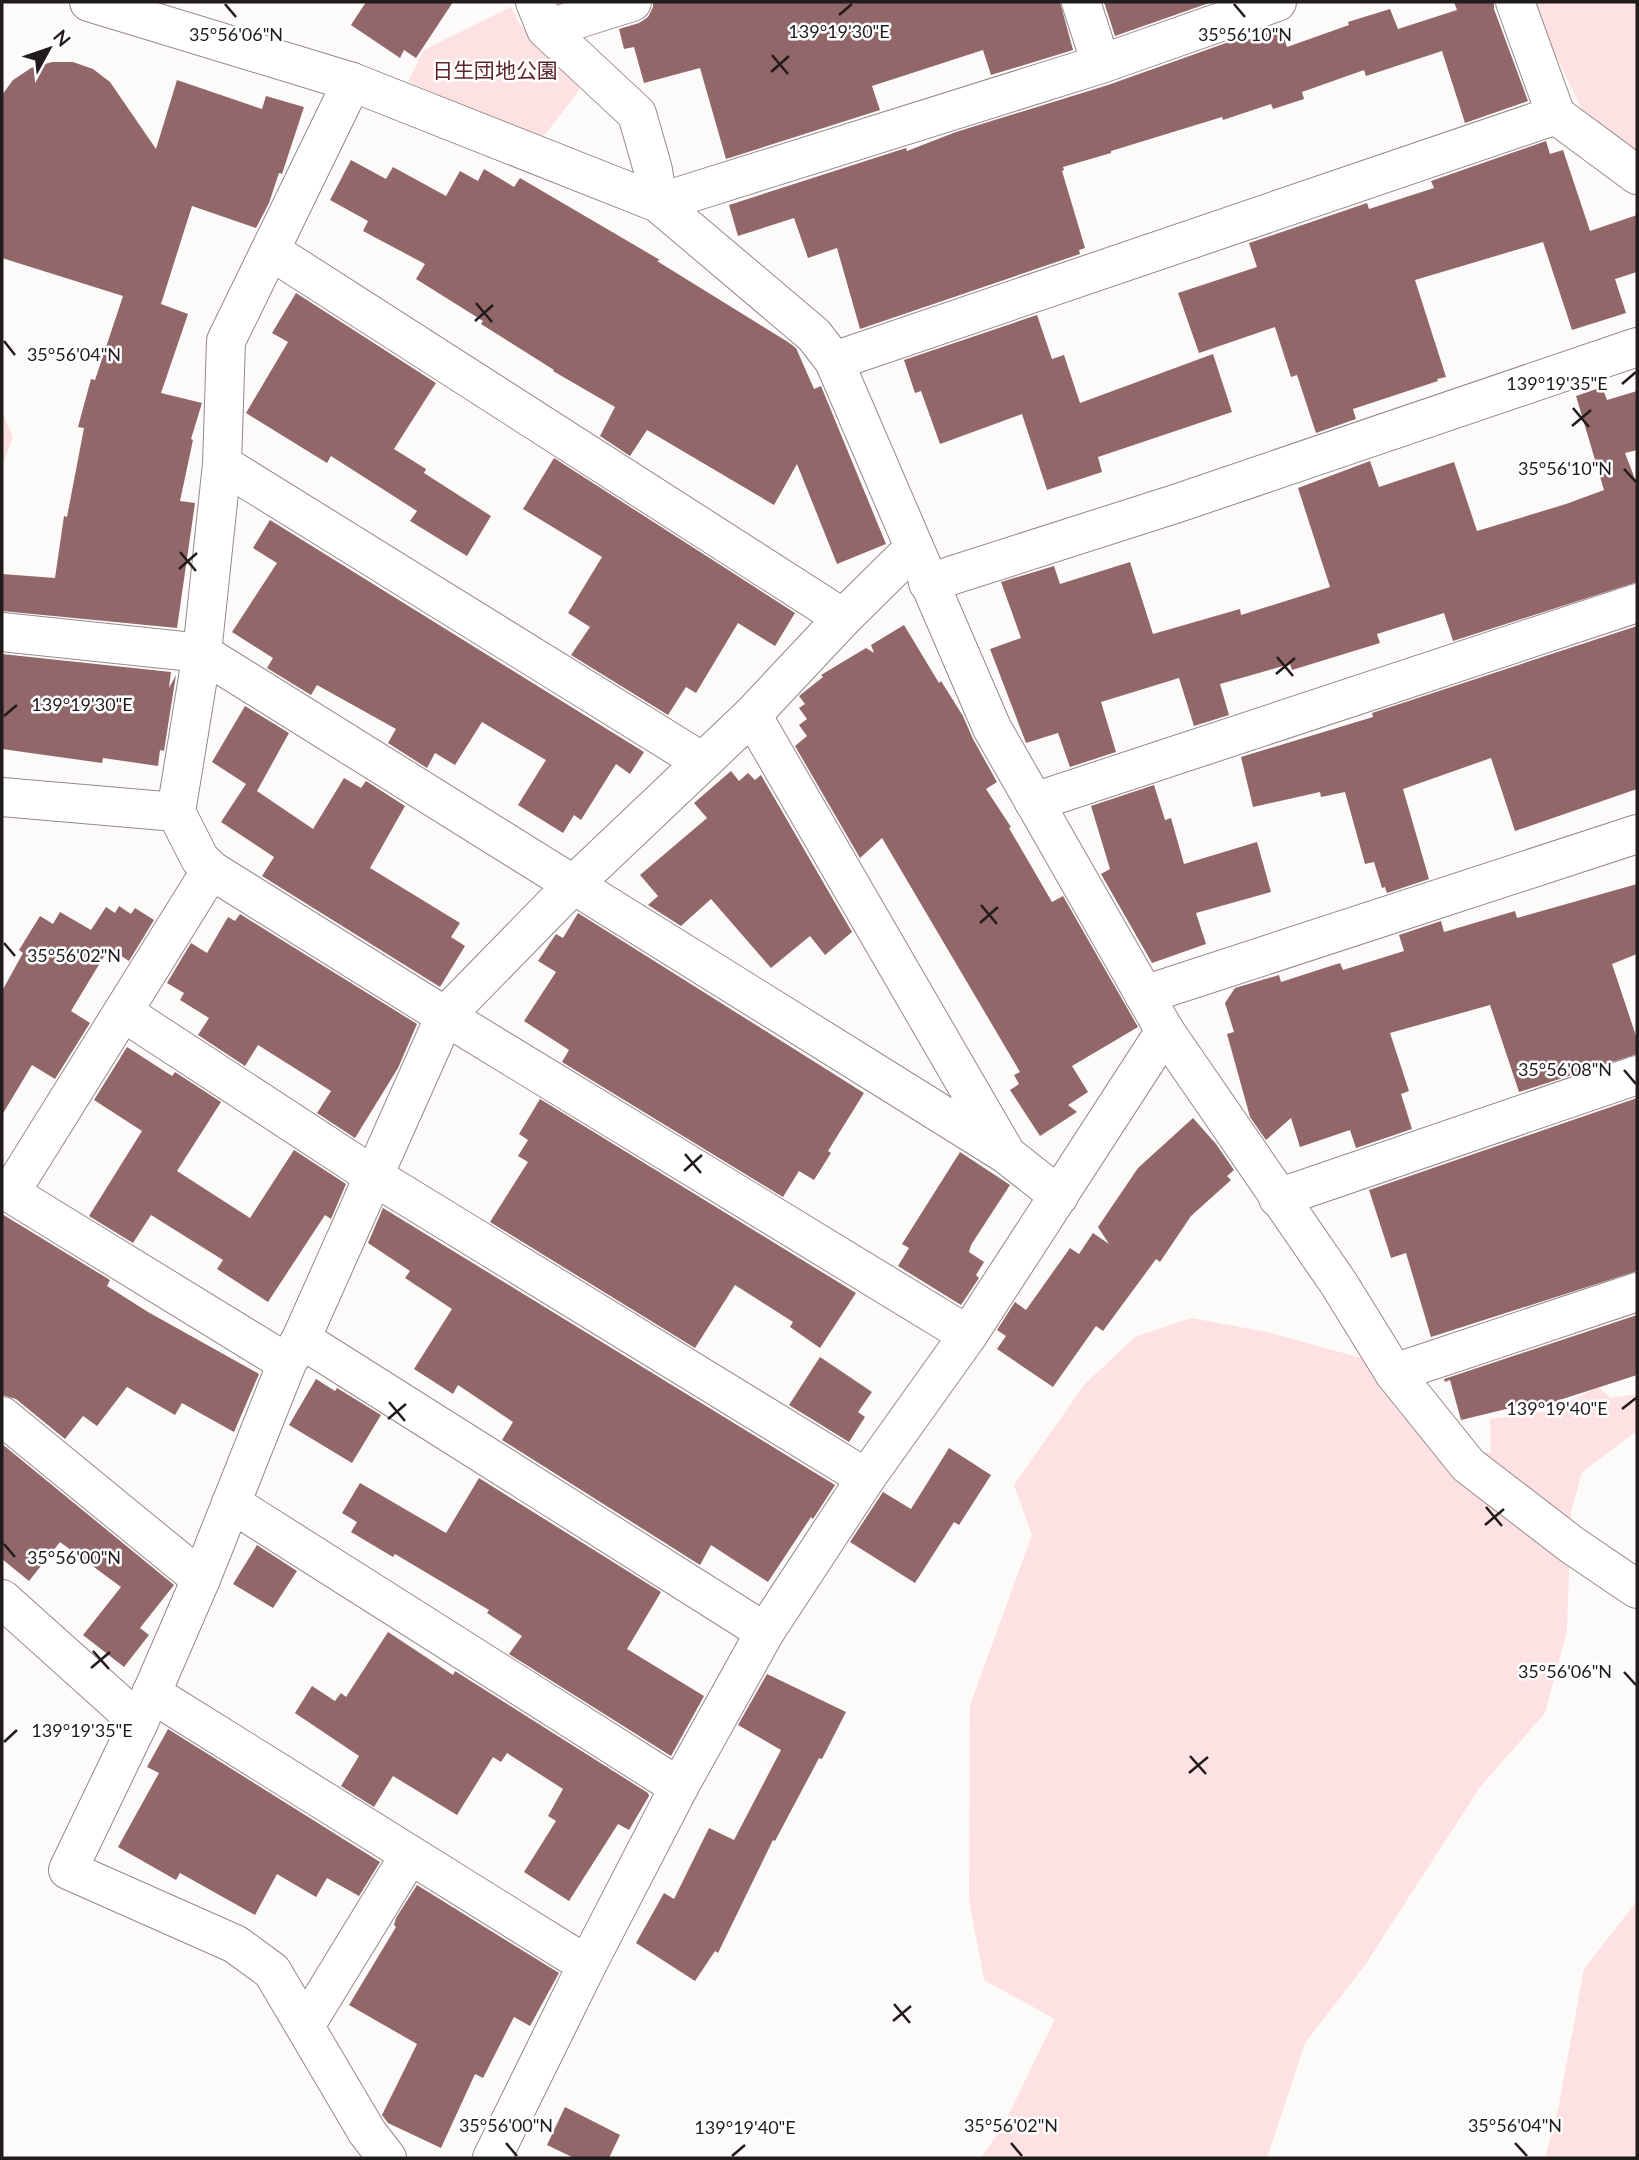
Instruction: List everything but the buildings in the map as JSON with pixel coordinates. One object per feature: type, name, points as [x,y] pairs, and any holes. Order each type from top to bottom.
[{"type":"street","points":[[89,2],[352,82],[658,203],[814,335],[834,361],[992,728],[1165,1031],[1339,1284],[1394,1373],[1468,1465],[1572,1545],[1637,1590]]},
{"type":"street","points":[[540,15],[632,2]]},
{"type":"street","points":[[1081,2],[1101,64]]},
{"type":"street","points":[[658,203],[1101,64],[1278,2]]},
{"type":"street","points":[[1515,2],[1556,115],[1637,175]]},
{"type":"street","points":[[540,15],[637,114],[653,170],[658,203]]},
{"type":"street","points":[[352,82],[226,341],[222,464],[202,653],[176,812],[200,859],[211,870],[968,1335]]},
{"type":"street","points":[[834,361],[1556,115]]},
{"type":"street","points":[[271,251],[843,618]]},
{"type":"street","points":[[928,583],[1175,504],[1637,346]]},
{"type":"street","points":[[222,464],[701,761]]},
{"type":"street","points":[[387,2158],[367,2132],[272,1971],[235,1944],[68,1870],[145,1707],[201,1579],[294,1351],[445,1016],[574,884],[752,715],[843,618],[914,548]]},
{"type":"street","points":[[1034,802],[1637,603]]},
{"type":"street","points":[[2,632],[202,653],[1007,1155],[1059,1195]]},
{"type":"street","points":[[752,715],[1007,1155]]},
{"type":"street","points":[[2,797],[176,812]]},
{"type":"street","points":[[1144,995],[1637,834]]},
{"type":"street","points":[[211,870],[6,1195],[294,1351],[765,1632]]},
{"type":"street","points":[[123,1012],[372,1175],[866,1478]]},
{"type":"street","points":[[492,2158],[679,1787],[765,1632],[866,1478],[968,1335],[1165,1031]]},
{"type":"street","points":[[1278,1198],[1637,1076]]},
{"type":"street","points":[[1394,1373],[1637,1292]]},
{"type":"street","points":[[2,1416],[201,1579]]},
{"type":"street","points":[[231,1503],[679,1787]]},
{"type":"street","points":[[2,1599],[145,1707],[409,1856],[587,1965]]},
{"type":"street","points":[[305,2026],[409,1856]]},
{"type":"green space","points":[[1532,2],[1637,2],[1637,152],[1582,109],[1538,21]]},
{"type":"green space","name":"日生団地公園","points":[[511,7],[519,23],[580,89],[538,144],[408,81],[424,50]]},
{"type":"green space","points":[[2,412],[13,437],[2,467]]},
{"type":"green space","points":[[1191,1318],[1267,1332],[1365,1359],[1432,1446],[1491,1453],[1490,1419],[1550,1411],[1598,1387],[1611,1398],[1637,1394],[1637,1434],[1634,1433],[1582,1472],[1571,1512],[1567,1631],[1545,1713],[1480,1787],[1365,1965],[1305,2043],[1267,2158],[981,2158],[1004,2124],[1055,2019],[984,1980],[969,1899],[970,1705],[1032,1535],[1014,1485],[1084,1385],[1135,1337]]},
{"type":"green space","points":[[1637,1901],[1637,2158],[1545,2158],[1558,2110],[1584,1969]]}]
